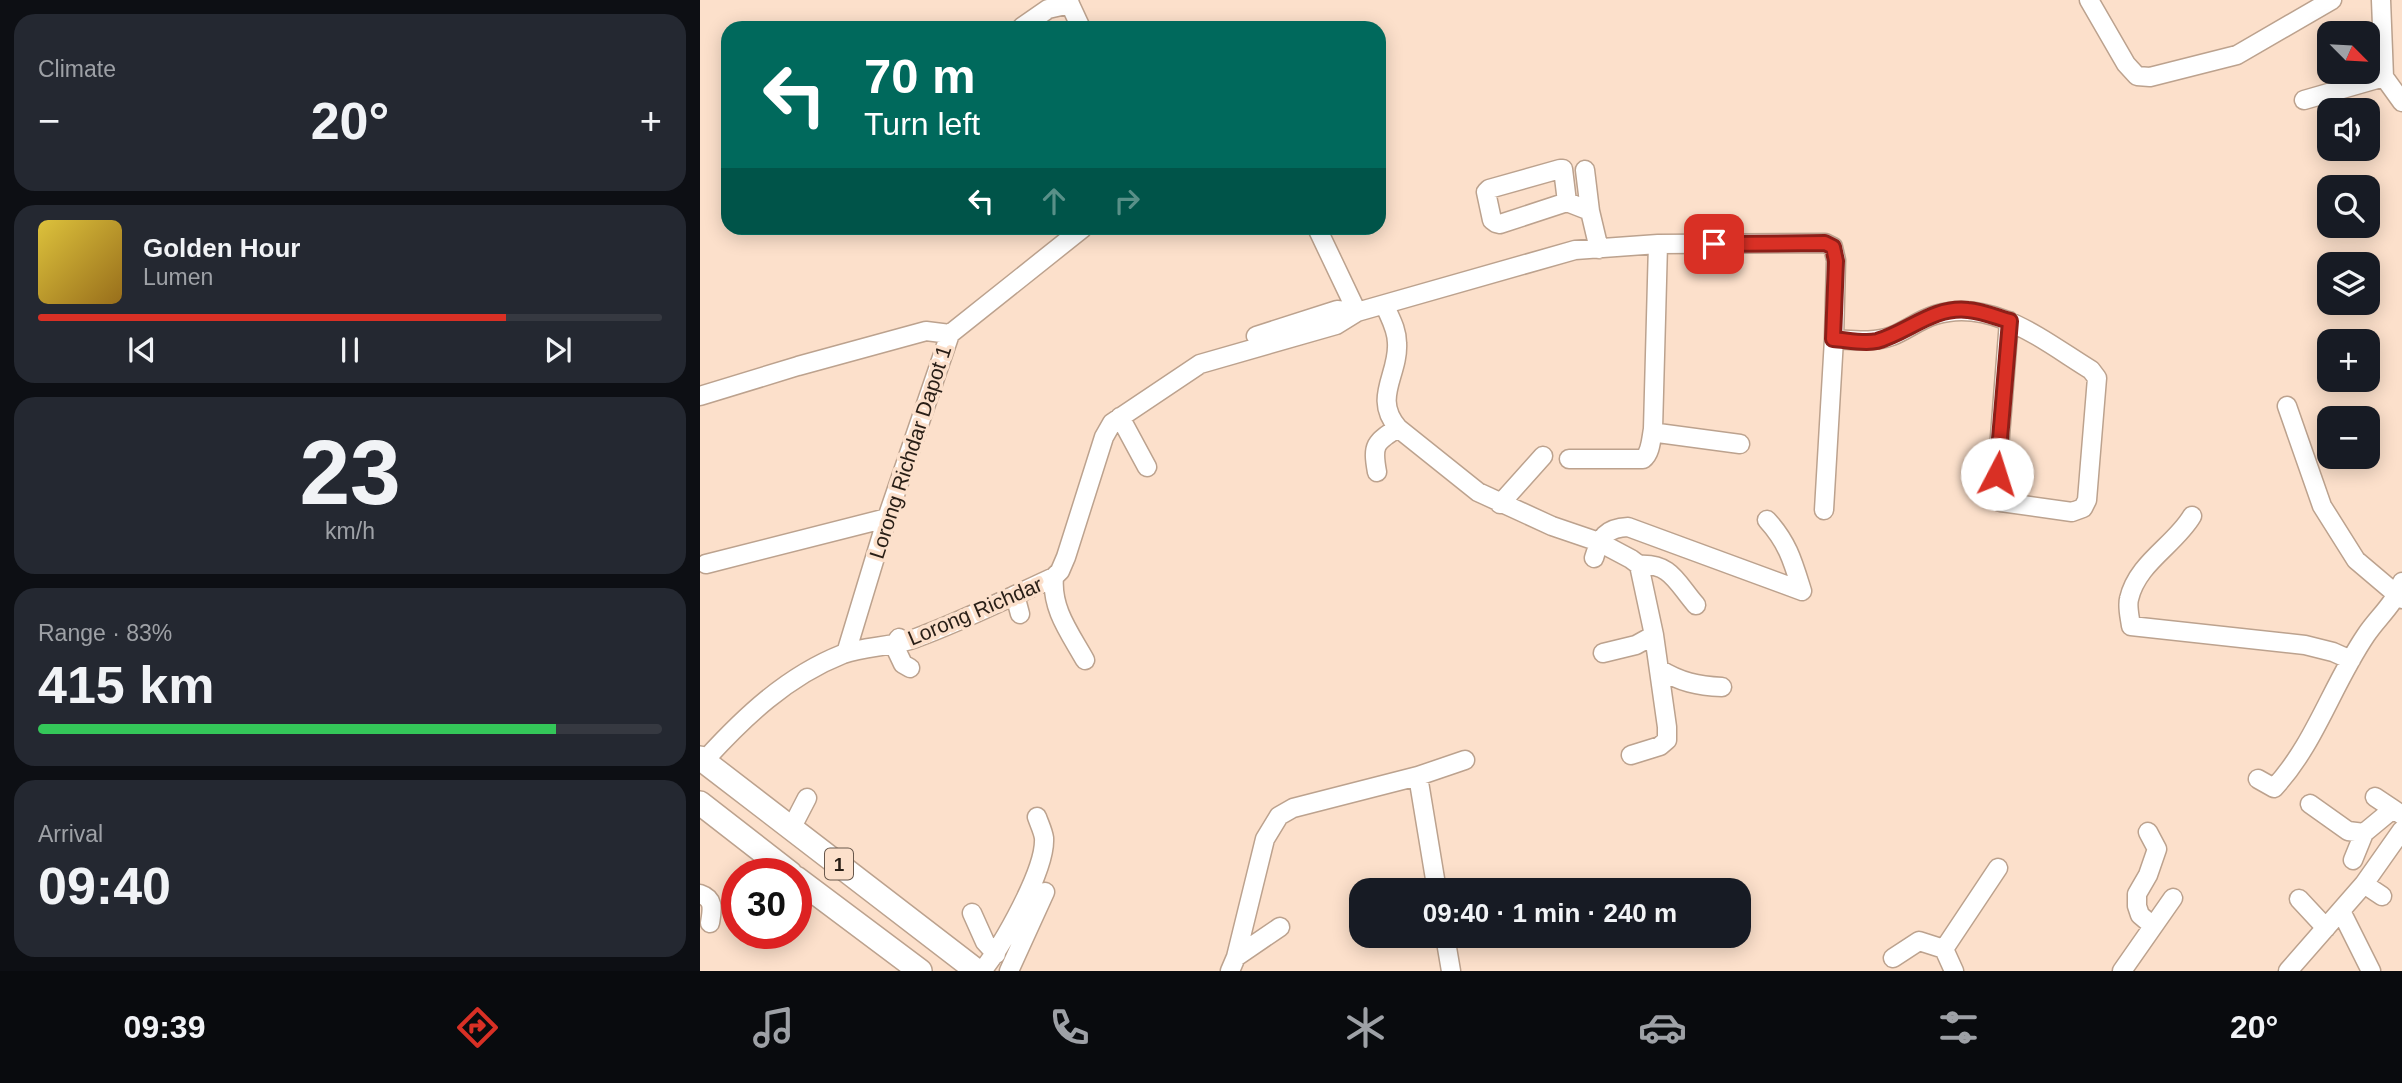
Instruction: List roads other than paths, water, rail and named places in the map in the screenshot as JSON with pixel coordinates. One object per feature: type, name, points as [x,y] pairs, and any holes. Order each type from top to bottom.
[{"type":"main road","name":"1","points":[[702,759],[980,971]]},
{"type":"main road","points":[[700,803],[771,858]]},
{"type":"main road","name":"1","points":[[812,890],[920,971]]},
{"type":"street","points":[[2089,0],[2126,64],[2137,75],[2150,77],[2237,55],[2332,0]]},
{"type":"street","points":[[2381,0],[2384,77],[2402,102]]},
{"type":"street","points":[[1031,21],[1048,9],[1069,2],[1078,21]]},
{"type":"street","points":[[2304,100],[2384,77]]},
{"type":"street","points":[[1567,202],[1563,169],[1486,192],[1492,220],[1500,224],[1567,202],[1586,178],[1599,249]]},
{"type":"street","points":[[1567,202],[1590,211]]},
{"type":"street","name":"Lorong Richdar Dapot 1","points":[[846,653],[887,518],[950,334],[1074,235]]},
{"type":"street","points":[[1320,235],[1357,312],[1575,250],[1658,244],[1825,243],[1833,247],[1836,261],[1824,510]]},
{"type":"street","points":[[1569,459],[1646,457],[1653,429],[1658,244]]},
{"type":"street","points":[[1385,306],[1396,331],[1398,346],[1385,402],[1390,418],[1398,428],[1478,492],[1550,534],[1639,565],[1665,568],[1696,604]]},
{"type":"street","points":[[1833,339],[1873,342],[1938,314],[1966,309],[2010,321],[2091,370],[2097,378],[2087,500],[2083,508],[2072,512],[1995,500],[2010,321]]},
{"type":"street","name":"Lorong Richdar","points":[[894,645],[912,629],[1049,568],[1098,428],[1113,414],[1200,354],[1337,310],[1357,312]]},
{"type":"street","name":"Lorong Richdar","points":[[702,759],[773,693],[808,670],[846,653],[918,638],[1054,577],[1066,557],[1108,427],[1200,364],[1336,324],[1357,312]]},
{"type":"street","points":[[700,396],[926,331],[950,334]]},
{"type":"street","points":[[2258,779],[2274,788],[2292,769],[2366,635],[2400,593],[2356,560],[2322,506],[2287,406]]},
{"type":"street","points":[[1120,417],[1147,467]]},
{"type":"street","points":[[1377,472],[1373,451],[1379,440],[1398,428]]},
{"type":"street","points":[[1653,429],[1658,433],[1740,444]]},
{"type":"street","points":[[1500,504],[1543,456]]},
{"type":"street","points":[[2192,516],[2183,532],[2170,541],[2139,576],[2129,599],[2131,626],[2305,645],[2351,660]]},
{"type":"street","points":[[706,564],[887,518]]},
{"type":"street","points":[[1596,550],[1606,534],[1616,528],[1628,527],[1802,591],[1790,552],[1782,537],[1767,520]]},
{"type":"street","points":[[1631,755],[1660,746],[1667,740],[1654,635],[1639,565]]},
{"type":"street","points":[[1054,577],[1052,593],[1062,620],[1085,660]]},
{"type":"street","points":[[1015,595],[1020,614]]},
{"type":"street","points":[[1603,653],[1636,645],[1654,635]]},
{"type":"street","points":[[894,645],[903,664],[910,668]]},
{"type":"street","points":[[1659,669],[1676,679],[1697,686],[1722,687]]},
{"type":"street","points":[[1233,964],[1265,839],[1279,816],[1293,808],[1418,776],[1465,760]]},
{"type":"street","points":[[1418,776],[1435,878]]},
{"type":"street","points":[[2353,860],[2364,833],[2397,812],[2375,797]]},
{"type":"street","points":[[792,827],[807,798]]},
{"type":"street","points":[[2310,804],[2348,831],[2364,833]]},
{"type":"street","points":[[980,971],[996,954],[1020,911],[1037,867],[1044,838],[1037,817]]},
{"type":"street","points":[[2288,971],[2364,884],[2402,830]]},
{"type":"street","points":[[2148,831],[2157,849],[2148,875],[2137,894],[2137,906],[2140,915],[2153,926]]},
{"type":"street","points":[[1944,949],[1998,868]]},
{"type":"street","points":[[2364,884],[2382,896]]},
{"type":"street","points":[[1009,971],[1045,892]]},
{"type":"street","points":[[700,894],[708,897],[712,903],[710,923]]},
{"type":"street","points":[[2122,971],[2174,898]]},
{"type":"street","points":[[2299,899],[2326,928]]},
{"type":"street","points":[[2341,911],[2371,971]]},
{"type":"street","points":[[972,913],[985,942],[996,954]]},
{"type":"street","points":[[1233,964],[1280,927]]},
{"type":"street","points":[[1893,958],[1919,941],[1944,949],[1954,971]]},
{"type":"street","points":[[1447,948],[1451,971]]}]
